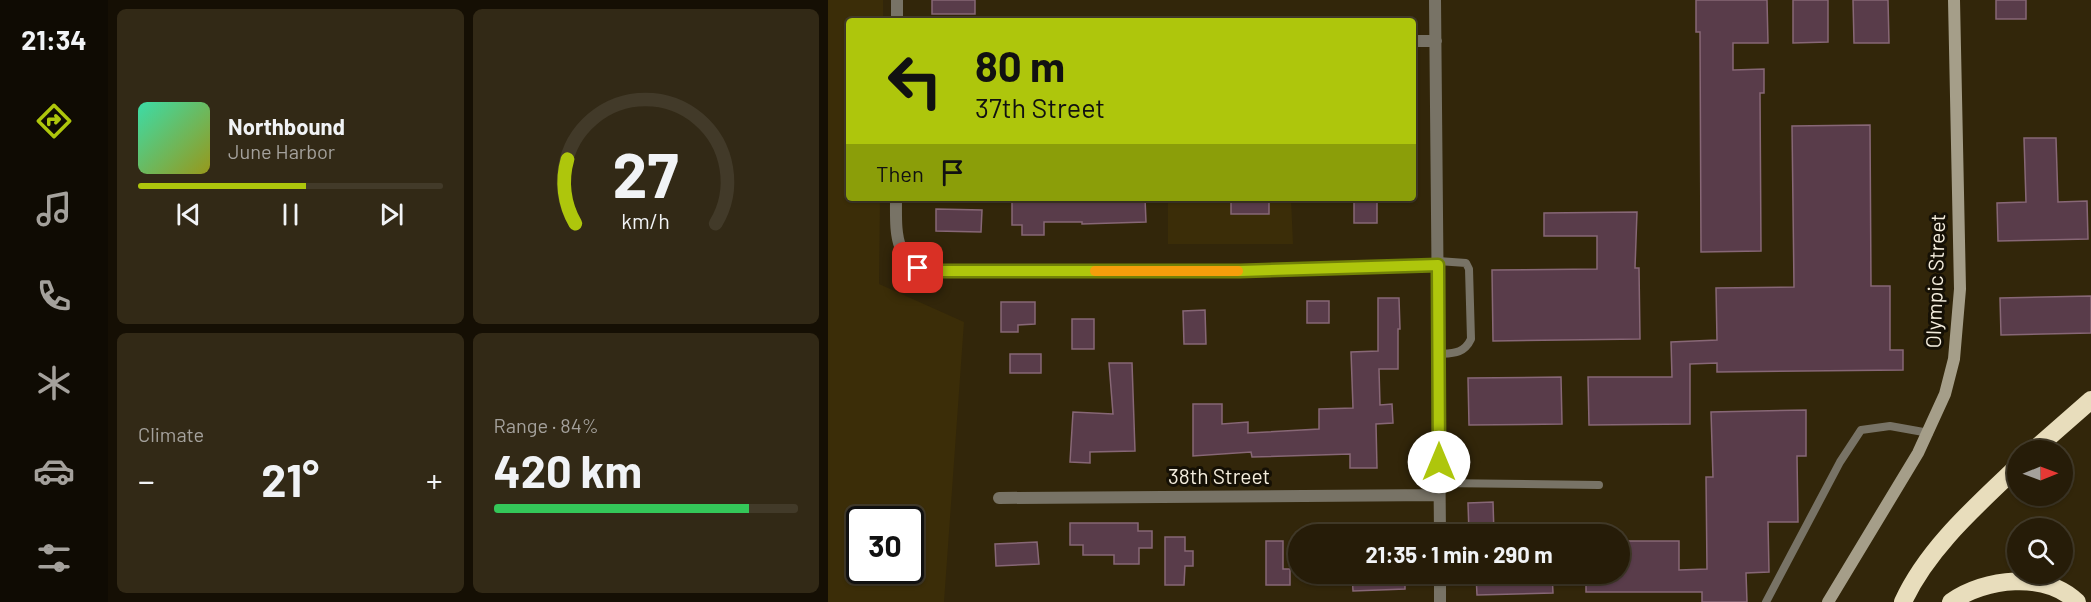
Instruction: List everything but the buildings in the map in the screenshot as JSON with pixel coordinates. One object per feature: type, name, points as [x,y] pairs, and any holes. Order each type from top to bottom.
[{"type":"highway","points":[[2045,440],[2091,400]]},
{"type":"highway","points":[[1903,602],[1913,579],[1962,521],[2007,477]]},
{"type":"highway","points":[[1951,602],[1960,595],[2006,581],[2041,583],[2068,593],[2077,602]]},
{"type":"main road","name":"Olympic Street","points":[[1828,602],[1929,433],[1945,394],[1958,324],[1954,0]]},
{"type":"street","points":[[897,0],[897,18]]},
{"type":"street","points":[[1435,0],[1440,524]]},
{"type":"street","points":[[1416,41],[1436,40]]},
{"type":"street","points":[[896,201],[896,232],[905,257],[918,268],[934,271],[1240,271],[1438,263]]},
{"type":"street","name":"38th Street","points":[[999,498],[1439,489]]},
{"type":"street","points":[[1440,584],[1440,602]]},
{"type":"lane","points":[[1438,263],[1466,263],[1469,269],[1472,339],[1467,348],[1458,352],[1438,354]]},
{"type":"lane","points":[[1766,602],[1840,462],[1861,430],[1890,426],[1929,433]]},
{"type":"lane","points":[[1439,489],[1599,485]]},
{"type":"shaded area","points":[[828,0],[883,0],[883,18],[846,18],[846,201],[880,201],[879,284],[964,322],[944,602],[828,602]]},
{"type":"shaded area","points":[[1168,201],[1291,201],[1293,244],[1168,244]]},
{"type":"slow traffic","points":[[1095,271],[1238,271]]},
{"type":"route","points":[[918,268],[934,271],[1240,271],[1438,265],[1439,462]]}]
